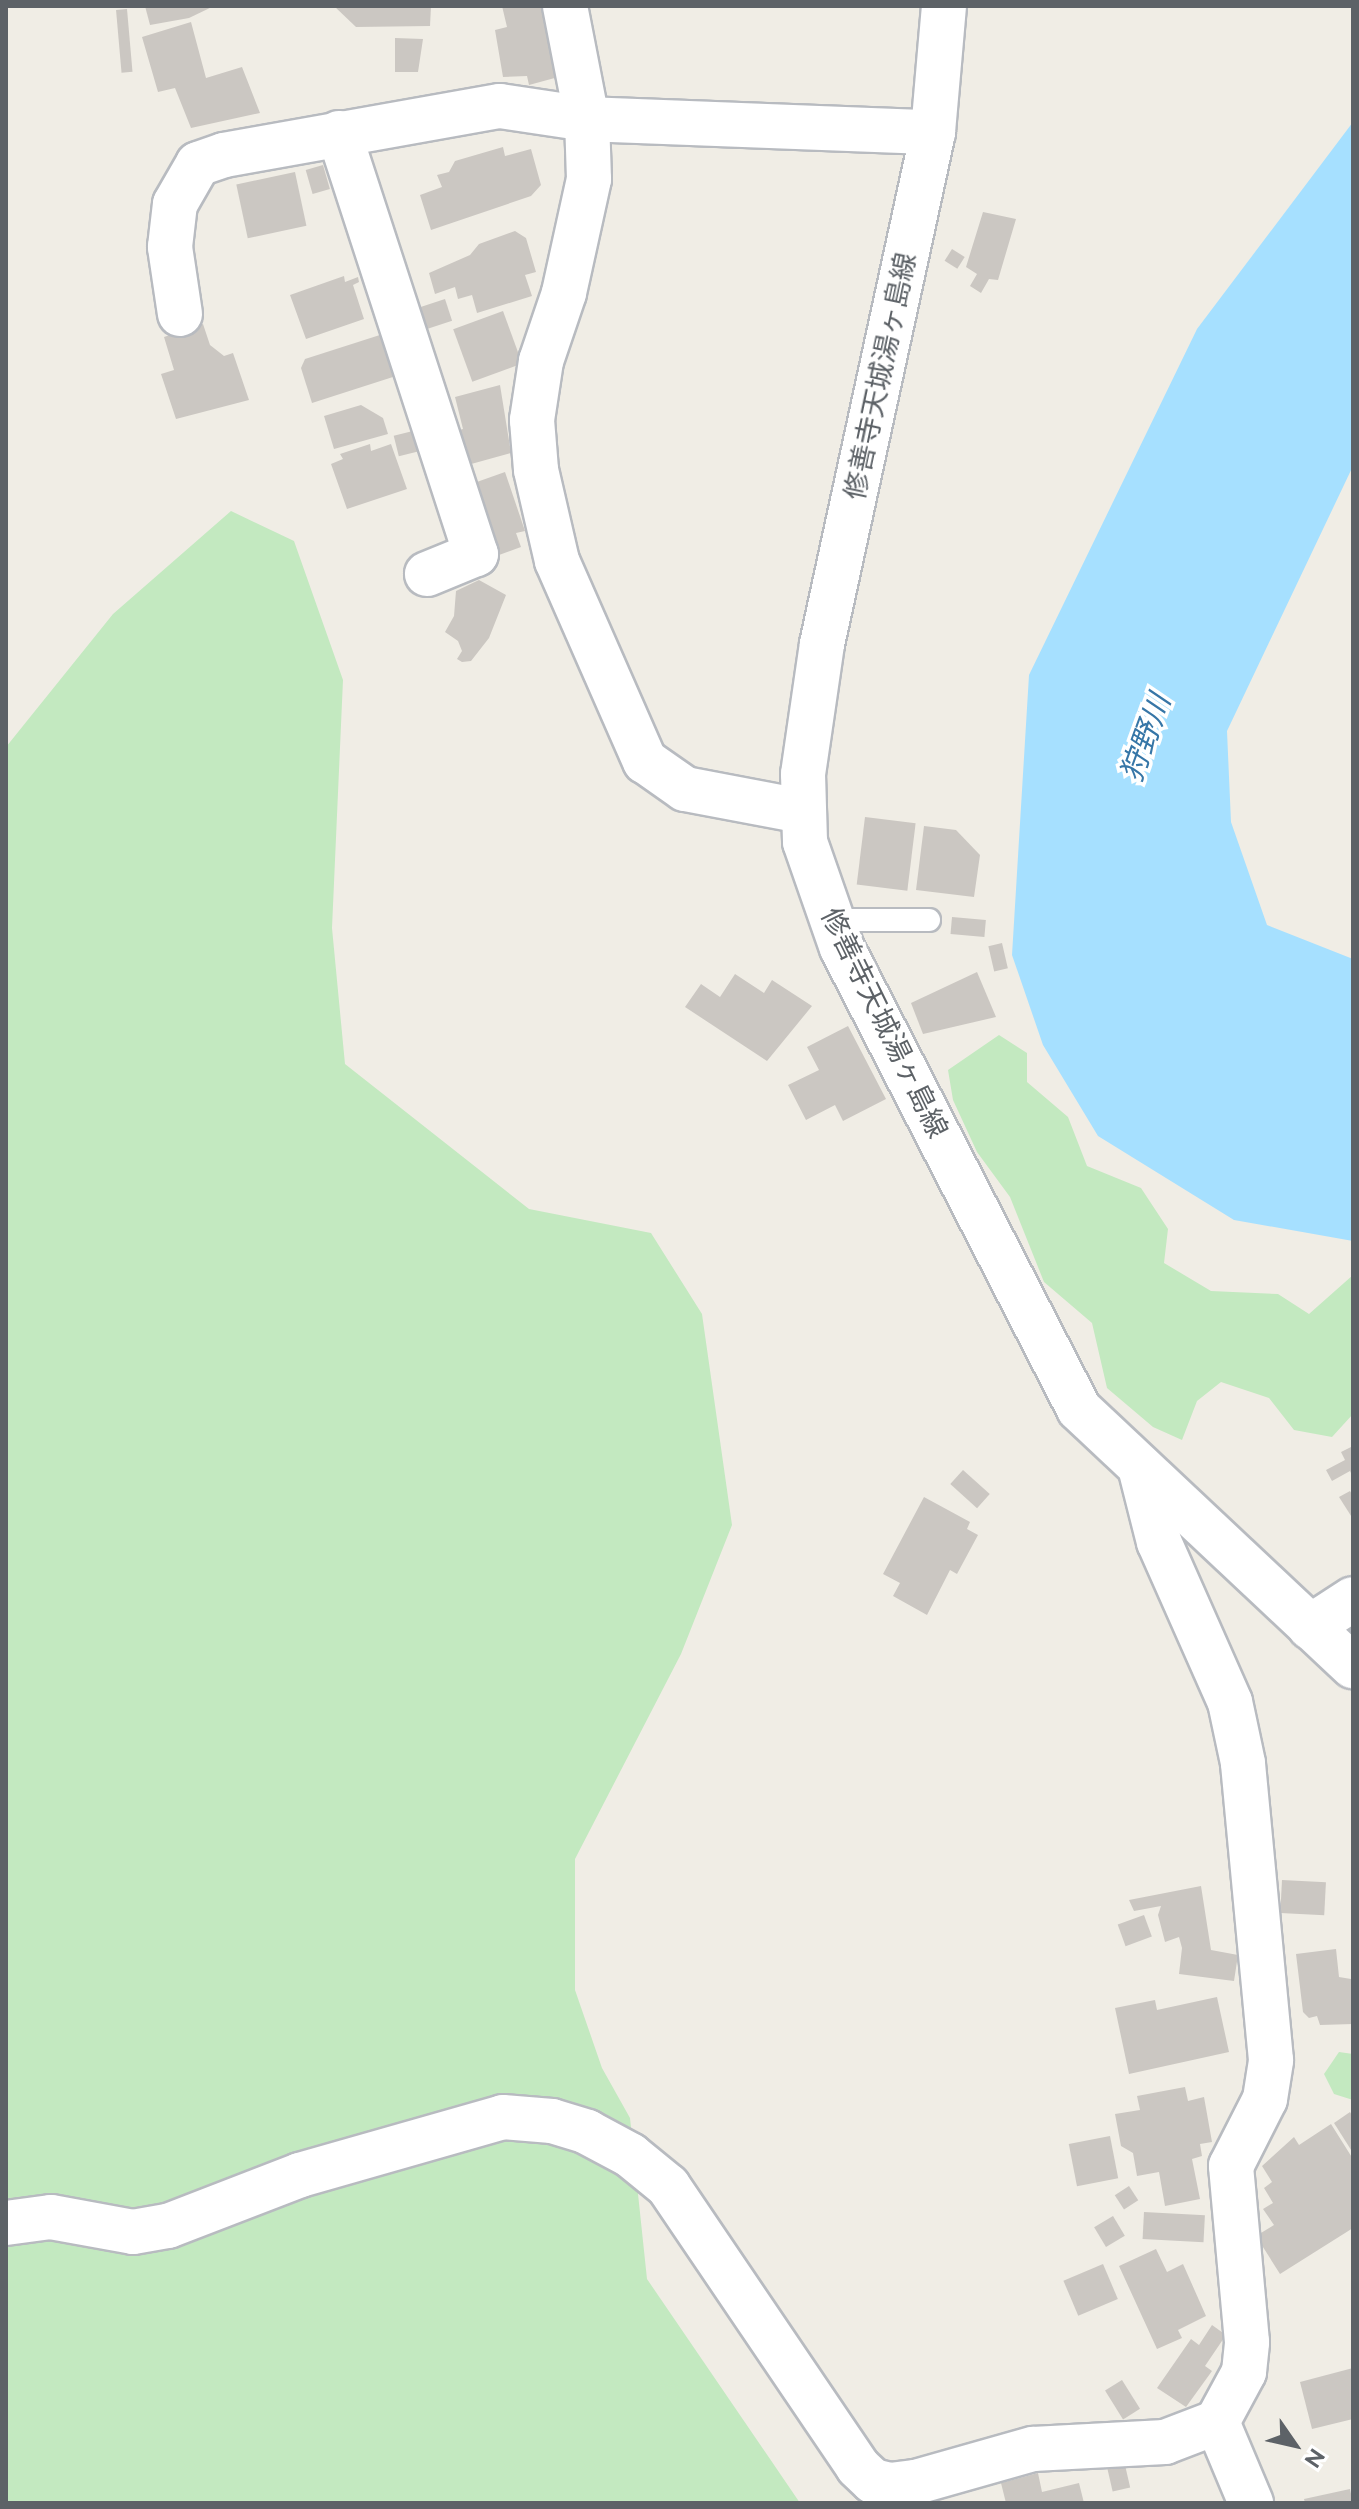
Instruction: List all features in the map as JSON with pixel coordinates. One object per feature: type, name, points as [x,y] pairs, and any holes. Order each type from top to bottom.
[{"type":"street","points":[[565,6],[587,119],[589,179],[582,216],[541,361],[532,420],[536,470],[557,561],[645,761],[685,789],[801,811]]},
{"type":"street","name":"修善寺天城湯ヶ島線","points":[[944,6],[933,132],[822,644],[801,811],[830,920],[1062,1382],[1079,1409],[1353,1666]]},
{"type":"street","points":[[180,314],[170,247],[175,204],[198,164],[339,133],[500,106],[587,119],[933,132]]},
{"type":"street","points":[[339,133],[476,554],[427,574]]},
{"type":"street","points":[[6,2223],[51,2217],[133,2232],[168,2226],[300,2175],[503,2117],[552,2121],[587,2132],[630,2155],[668,2186],[858,2467],[881,2483],[919,2492],[1033,2449],[1165,2442],[1217,2422],[1244,2372],[1247,2342],[1231,2166],[1265,2099],[1271,2060],[1243,1763],[1230,1702],[1159,1542],[1140,1467]]},
{"type":"street","points":[[1310,1627],[1353,1599]]},
{"type":"street","points":[[1217,2422],[1251,2503]]},
{"type":"lane","points":[[830,920],[929,920]]},
{"type":"green space","points":[[231,511],[294,541],[343,680],[332,928],[345,1064],[529,1209],[651,1233],[702,1314],[732,1525],[681,1654],[575,1859],[575,1990],[602,2068],[630,2118],[647,2279],[800,2503],[6,2503],[6,747],[113,614]]},
{"type":"green space","points":[[999,1035],[1027,1053],[1027,1082],[1068,1117],[1087,1166],[1141,1188],[1168,1229],[1164,1263],[1211,1291],[1278,1294],[1309,1314],[1353,1275],[1353,1414],[1332,1437],[1294,1430],[1269,1398],[1221,1382],[1197,1401],[1182,1440],[1153,1427],[1107,1388],[1092,1323],[1044,1282],[1010,1197],[977,1152],[953,1100],[948,1070]]},
{"type":"green space","points":[[1339,2052],[1353,2054],[1353,2100],[1334,2094],[1324,2074]]},
{"type":"water","name":"狩野川","points":[[1353,122],[1353,466],[1227,731],[1231,822],[1267,925],[1353,959],[1353,1241],[1234,1220],[1098,1136],[1043,1045],[1012,955],[1029,675],[1197,329]]},
{"type":"building","points":[[145,6],[214,6],[189,18],[150,25]]},
{"type":"building","points":[[334,6],[431,6],[430,26],[356,27]]},
{"type":"building","points":[[502,6],[545,6],[562,76],[529,85],[527,76],[503,77],[495,30],[507,27]]},
{"type":"building","points":[[127,9],[132,72],[122,73],[116,10]]},
{"type":"building","points":[[191,22],[206,78],[242,67],[260,113],[191,128],[175,88],[158,92],[142,37]]},
{"type":"building","points":[[395,38],[423,39],[418,72],[395,72]]},
{"type":"building","points":[[503,147],[505,156],[531,149],[541,185],[531,196],[431,230],[420,195],[442,187],[437,175],[449,172],[455,161]]},
{"type":"building","points":[[323,165],[330,189],[313,194],[306,170]]},
{"type":"building","points":[[295,172],[306,226],[248,238],[236,184]]},
{"type":"building","points":[[983,212],[1016,219],[998,280],[989,279],[981,293],[970,286],[977,274],[966,267]]},
{"type":"building","points":[[515,231],[526,238],[536,272],[525,275],[532,296],[477,313],[472,295],[458,299],[455,287],[435,294],[429,273],[470,255],[479,244]]},
{"type":"building","points":[[952,249],[965,257],[957,269],[945,261]]},
{"type":"building","points":[[344,276],[345,282],[358,277],[359,282],[353,285],[364,319],[306,339],[290,295]]},
{"type":"building","points":[[445,299],[452,321],[425,330],[418,308]]},
{"type":"building","points":[[503,311],[522,364],[472,382],[453,329]]},
{"type":"building","points":[[203,324],[210,345],[224,356],[233,353],[249,400],[176,419],[161,374],[174,370],[164,337]]},
{"type":"building","points":[[383,334],[396,376],[312,403],[301,368],[305,359]]},
{"type":"building","points":[[500,385],[511,453],[464,466],[455,431],[463,429],[455,397]]},
{"type":"building","points":[[361,405],[383,418],[388,434],[334,449],[324,416]]},
{"type":"building","points":[[417,430],[422,450],[399,456],[394,436]]},
{"type":"building","points":[[370,444],[371,451],[391,444],[407,489],[347,509],[331,464],[343,459],[340,454]]},
{"type":"building","points":[[505,472],[525,531],[516,533],[521,547],[499,555],[474,483]]},
{"type":"building","points":[[479,580],[506,595],[489,638],[471,661],[462,662],[457,659],[462,651],[458,641],[445,632],[454,616],[456,591]]},
{"type":"building","points":[[865,817],[916,823],[907,891],[857,884]]},
{"type":"building","points":[[924,826],[956,830],[980,855],[974,897],[916,890]]},
{"type":"building","points":[[952,917],[986,920],[984,937],[951,934]]},
{"type":"building","points":[[1002,943],[1008,968],[994,971],[988,946]]},
{"type":"building","points":[[977,972],[996,1017],[923,1034],[911,1003]]},
{"type":"building","points":[[735,974],[764,993],[772,980],[812,1006],[767,1061],[685,1007],[701,984],[720,997]]},
{"type":"building","points":[[848,1026],[886,1099],[843,1121],[835,1105],[806,1120],[788,1085],[819,1070],[807,1047]]},
{"type":"building","points":[[1353,1446],[1353,1477],[1350,1471],[1332,1481],[1326,1470],[1345,1460],[1341,1452]]},
{"type":"building","points":[[963,1470],[990,1494],[977,1508],[950,1484]]},
{"type":"building","points":[[1350,1491],[1353,1496],[1353,1519],[1339,1497]]},
{"type":"building","points":[[924,1497],[970,1522],[967,1529],[978,1535],[957,1574],[950,1570],[927,1615],[893,1596],[900,1583],[883,1574]]},
{"type":"building","points":[[1282,1880],[1326,1882],[1324,1915],[1280,1913]]},
{"type":"building","points":[[1201,1886],[1211,1950],[1238,1955],[1234,1981],[1179,1974],[1182,1948],[1179,1937],[1165,1942],[1158,1915],[1161,1906],[1134,1911],[1129,1900]]},
{"type":"building","points":[[1144,1915],[1152,1937],[1126,1946],[1118,1925]]},
{"type":"building","points":[[1336,1949],[1339,1977],[1351,1979],[1353,1986],[1353,2024],[1320,2025],[1317,2016],[1309,2018],[1303,2012],[1296,1954]]},
{"type":"building","points":[[1217,1997],[1229,2052],[1129,2074],[1115,2008],[1155,2000],[1157,2010]]},
{"type":"building","points":[[1185,2087],[1188,2101],[1204,2097],[1212,2142],[1200,2144],[1202,2156],[1192,2159],[1200,2199],[1165,2206],[1159,2172],[1137,2176],[1133,2153],[1121,2146],[1115,2114],[1140,2110],[1137,2096]]},
{"type":"building","points":[[1350,2112],[1353,2117],[1353,2153],[1334,2123]]},
{"type":"building","points":[[1331,2124],[1353,2159],[1353,2228],[1280,2274],[1256,2236],[1274,2225],[1263,2209],[1273,2203],[1264,2188],[1272,2182],[1262,2166],[1294,2137],[1299,2145]]},
{"type":"building","points":[[1110,2136],[1118,2178],[1077,2186],[1069,2144]]},
{"type":"building","points":[[1129,2186],[1138,2200],[1124,2210],[1115,2195]]},
{"type":"building","points":[[1144,2212],[1205,2215],[1204,2242],[1143,2239]]},
{"type":"building","points":[[1113,2216],[1125,2236],[1106,2247],[1094,2227]]},
{"type":"building","points":[[1156,2249],[1167,2272],[1183,2264],[1206,2316],[1178,2330],[1182,2338],[1157,2349],[1119,2266]]},
{"type":"building","points":[[1103,2264],[1118,2299],[1078,2316],[1063,2281]]},
{"type":"building","points":[[1212,2325],[1226,2335],[1205,2366],[1212,2371],[1186,2407],[1157,2388],[1191,2339],[1199,2345]]},
{"type":"building","points":[[1353,2368],[1353,2419],[1312,2429],[1300,2382]]},
{"type":"building","points":[[1122,2380],[1140,2409],[1123,2419],[1105,2391]]},
{"type":"building","points":[[1125,2465],[1130,2487],[1113,2491],[1107,2469]]},
{"type":"building","points":[[1038,2473],[1042,2492],[1079,2483],[1084,2503],[1006,2503],[1001,2483]]},
{"type":"building","points":[[1350,2489],[1353,2503],[1305,2503],[1304,2499]]}]
